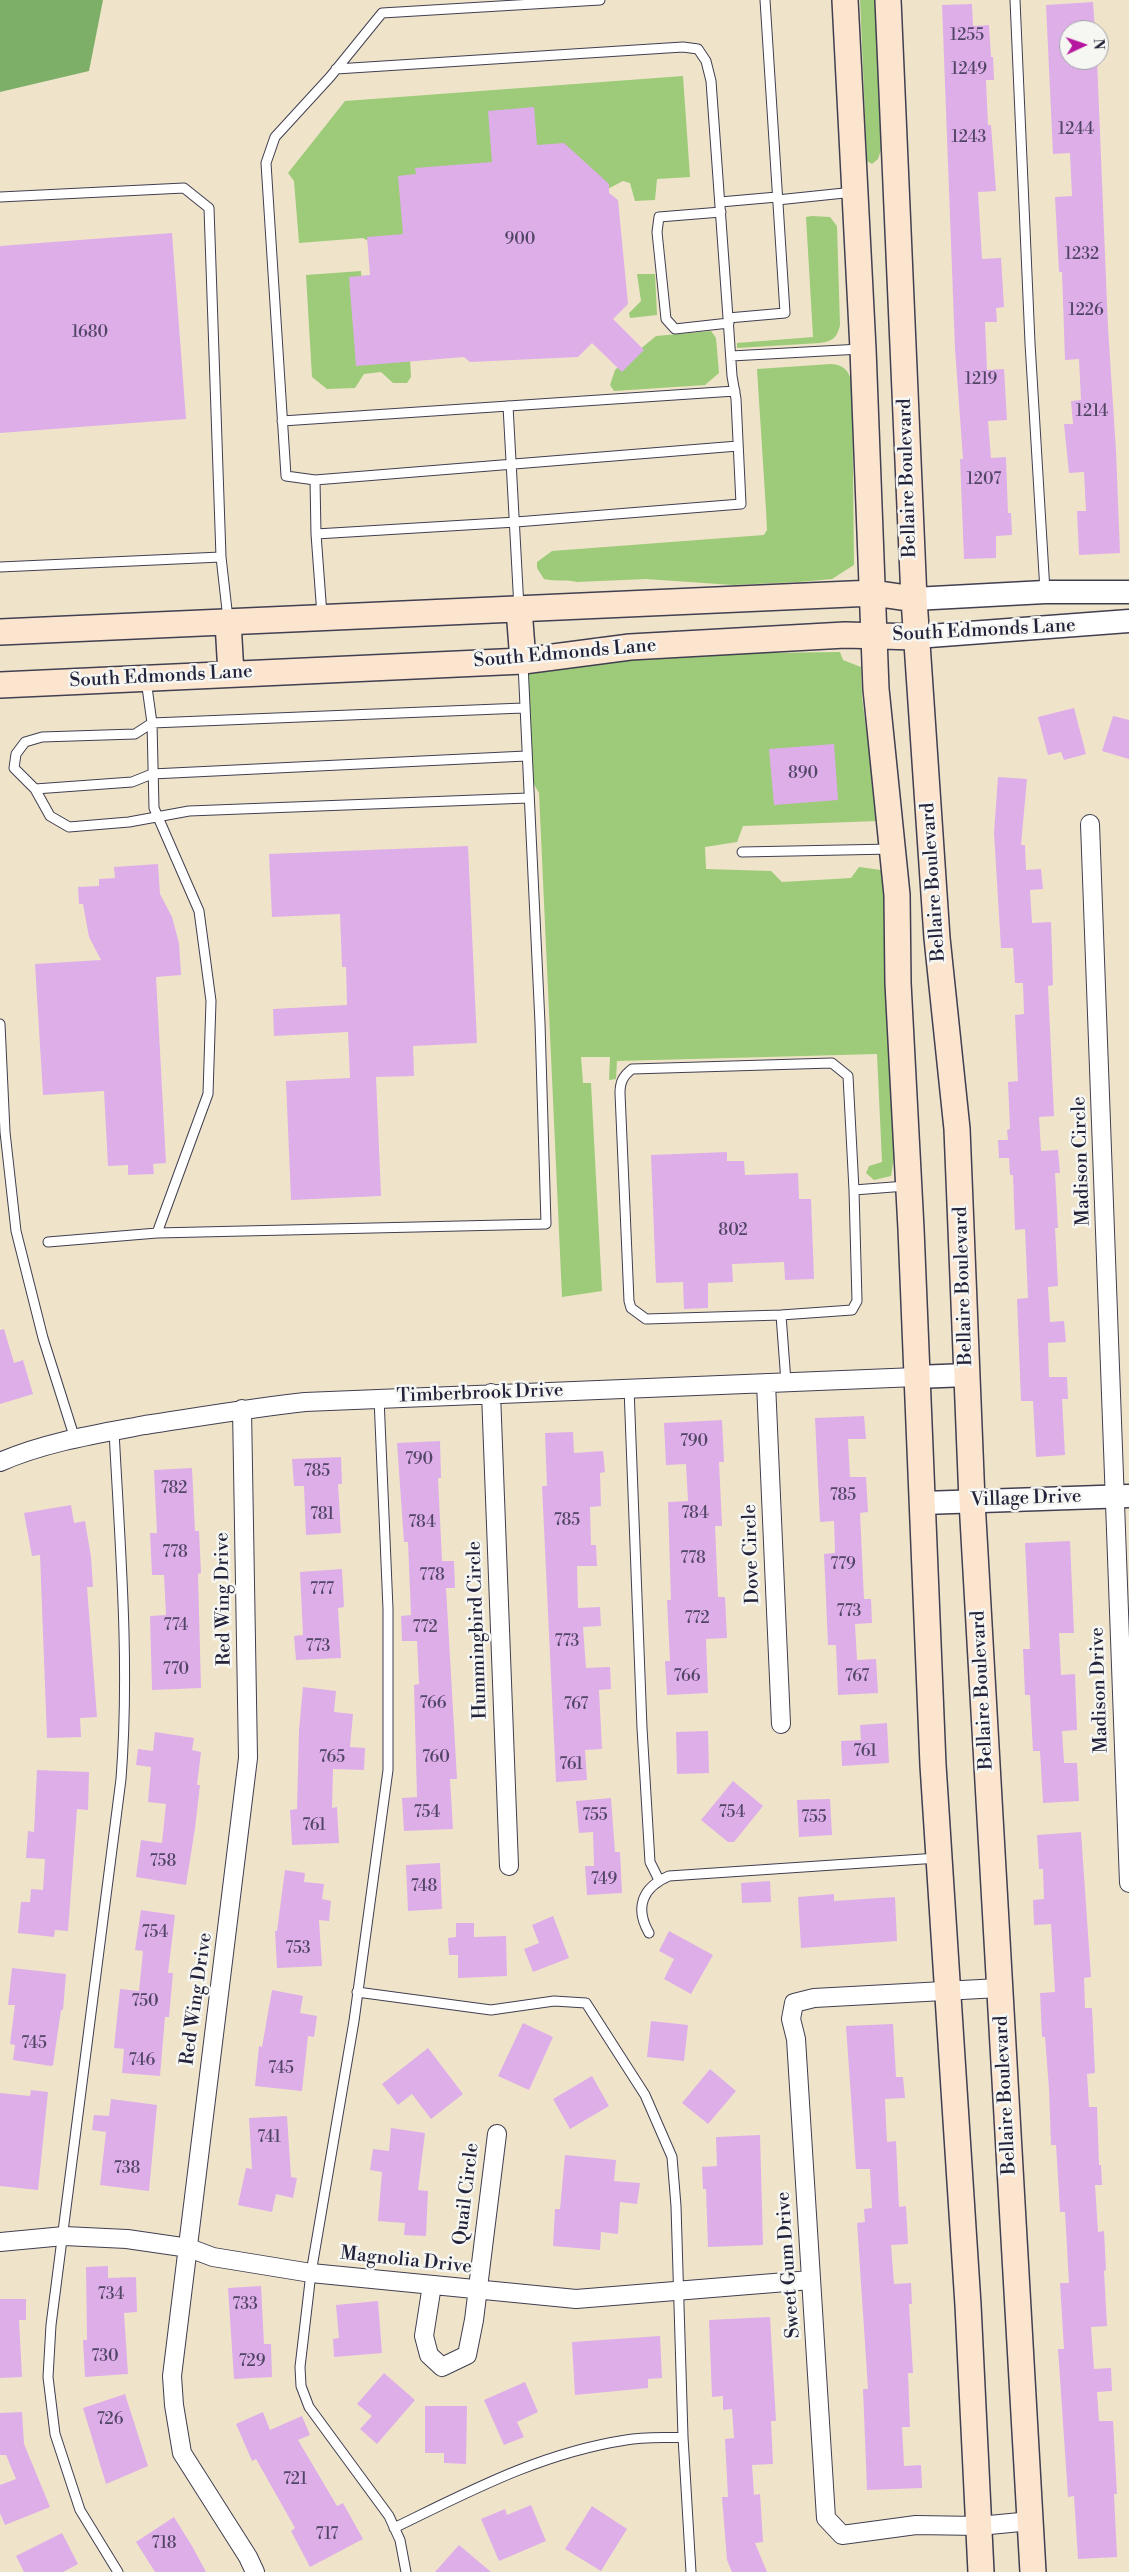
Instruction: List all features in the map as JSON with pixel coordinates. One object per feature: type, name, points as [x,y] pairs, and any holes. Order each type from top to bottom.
[{"type":"main road","name":"Bellaire Boulevard","points":[[845,0],[874,593],[876,689],[897,895],[898,983],[909,1186],[938,1858],[968,2305],[981,2572]]},
{"type":"main road","name":"Bellaire Boulevard","points":[[888,0],[916,637],[937,938],[957,1129],[972,1500],[1033,2572]]},
{"type":"main road","points":[[855,192],[896,189]]},
{"type":"main road","name":"South Edmonds Lane","points":[[0,632],[874,593],[914,599]]},
{"type":"main road","points":[[519,609],[523,661]]},
{"type":"main road","points":[[228,622],[232,674]]},
{"type":"main road","name":"South Edmonds Lane","points":[[0,685],[523,661],[630,647],[845,635],[916,637]]},
{"type":"street","name":"South Edmonds Lane","points":[[914,599],[1045,592],[1129,592]]},
{"type":"street","name":"South Edmonds Lane","points":[[916,637],[1129,622]]},
{"type":"street","name":"Madison Circle","points":[[1090,824],[1122,1496]]},
{"type":"street","name":"Timberbrook Drive","points":[[0,1462],[31,1450],[114,1431],[242,1409],[305,1402],[967,1375]]},
{"type":"street","name":"Dove Circle","points":[[766,1382],[781,1724]]},
{"type":"street","name":"Hummingbird Circle","points":[[490,1393],[509,1866]]},
{"type":"street","name":"Red Wing Drive","points":[[242,1409],[248,1758],[224,1966],[207,2076],[172,2376],[174,2406],[182,2453],[248,2557],[255,2572]]},
{"type":"street","name":"Village Drive","points":[[923,1502],[1122,1496]]},
{"type":"street","name":"Madison Drive","points":[[1122,1496],[1129,1883]]},
{"type":"street","name":"Sweet Gum Drive","points":[[999,1988],[814,1998],[794,2003],[790,2019],[796,2039],[826,2518],[842,2536],[916,2525],[979,2526],[1030,2521]]},
{"type":"street","name":"Quail Circle","points":[[432,2285],[424,2336],[429,2354],[442,2367],[467,2355],[474,2320],[476,2290],[497,2134]]},
{"type":"street","name":"Magnolia Drive","points":[[0,2242],[64,2236],[127,2239],[188,2248],[213,2257],[311,2273],[576,2299],[678,2289],[811,2280]]},
{"type":"lane","points":[[600,0],[382,13],[336,69],[275,137],[266,163],[286,476],[315,480],[738,446]]},
{"type":"lane","points":[[721,212],[658,217],[657,232],[666,319],[675,329],[785,313],[765,0]]},
{"type":"lane","points":[[1015,0],[1030,343],[1045,592]]},
{"type":"lane","points":[[316,534],[516,522],[741,504],[711,81],[706,61],[698,49],[683,47],[336,69]]},
{"type":"lane","points":[[0,196],[184,188],[209,208],[221,557],[228,622]]},
{"type":"lane","points":[[720,202],[855,192]]},
{"type":"lane","points":[[731,356],[863,349]]},
{"type":"lane","points":[[282,421],[734,391]]},
{"type":"lane","points":[[508,406],[516,522],[519,609]]},
{"type":"lane","points":[[315,480],[316,534],[322,618]]},
{"type":"lane","points":[[0,567],[221,557]]},
{"type":"lane","points":[[48,1242],[157,1233],[546,1224],[540,1023],[523,708],[523,661]]},
{"type":"lane","points":[[146,678],[152,723],[154,808],[199,911],[211,1001],[208,1094],[157,1233]]},
{"type":"lane","points":[[523,708],[152,723],[135,734],[42,737],[25,742],[16,754],[14,768],[35,789],[50,816],[69,827],[129,822],[189,811],[528,798]]},
{"type":"lane","points":[[35,789],[132,782],[152,774],[526,756]]},
{"type":"lane","points":[[742,852],[892,848]]},
{"type":"lane","points":[[0,1024],[5,1132],[16,1231],[43,1338],[75,1439]]},
{"type":"lane","points":[[832,1063],[848,1076],[854,1190],[857,1301],[852,1310],[781,1315],[646,1319],[631,1308],[629,1302],[620,1084],[625,1074],[632,1069],[832,1063]]},
{"type":"lane","points":[[854,1190],[909,1186]]},
{"type":"lane","points":[[781,1315],[786,1382]]},
{"type":"lane","points":[[629,1388],[642,1728],[650,1862],[659,1880]]},
{"type":"lane","points":[[379,1398],[388,1610],[388,1770],[357,1992],[311,2273],[300,2367],[301,2386],[309,2407],[389,2516],[400,2540],[406,2572]]},
{"type":"lane","points":[[114,1431],[125,1657],[124,1737],[52,2325],[48,2377],[55,2434],[80,2510],[118,2572]]},
{"type":"lane","points":[[649,1933],[642,1922],[643,1902],[653,1883],[669,1876],[938,1858]]},
{"type":"lane","points":[[357,1992],[491,2010],[554,2001],[586,2003],[645,2095],[672,2157],[683,2437],[691,2572]]},
{"type":"lane","points":[[394,2528],[502,2475],[579,2450],[627,2439],[683,2437]]},
{"type":"green space","points":[[0,0],[103,0],[89,71],[0,92]]},
{"type":"green space","points":[[860,0],[878,0],[883,144],[878,159],[872,164],[867,161]]},
{"type":"green space","points":[[683,76],[690,177],[657,179],[655,200],[635,201],[630,183],[623,181],[600,193],[499,170],[399,259],[363,238],[299,243],[294,181],[288,173],[345,101]]},
{"type":"green space","points":[[806,217],[830,217],[837,226],[840,325],[836,336],[831,340],[820,343],[737,348],[737,343],[813,337]]},
{"type":"green space","points":[[361,271],[368,359],[410,358],[411,377],[407,383],[393,383],[381,372],[364,374],[355,388],[327,389],[312,377],[306,275]]},
{"type":"green space","points":[[637,274],[655,274],[657,315],[630,318],[629,313],[641,301]]},
{"type":"green space","points":[[711,331],[716,338],[719,373],[705,385],[614,391],[610,385],[615,370],[656,336]]},
{"type":"green space","points":[[831,364],[845,369],[852,382],[854,565],[832,579],[733,585],[646,579],[577,582],[544,579],[537,568],[537,562],[552,551],[764,535],[767,530],[757,369]]},
{"type":"green space","points":[[840,652],[843,660],[861,667],[862,697],[878,821],[743,826],[737,842],[705,847],[706,869],[771,871],[782,882],[851,878],[859,867],[881,870],[885,901],[894,1157],[891,1176],[874,1180],[866,1173],[869,1166],[882,1162],[877,1054],[617,1061],[616,1079],[609,1080],[610,1057],[581,1057],[583,1083],[591,1083],[602,1291],[562,1297],[539,793],[532,781],[528,665],[684,655]]},
{"type":"building","points":[[1093,2],[1094,20],[1059,20],[1059,70],[1097,70],[1120,553],[1079,555],[1077,511],[1086,511],[1084,472],[1069,473],[1064,424],[1073,424],[1071,401],[1081,400],[1079,359],[1065,360],[1062,272],[1059,272],[1055,197],[1072,196],[1070,153],[1053,154],[1046,5]]},
{"type":"building","points":[[972,4],[973,26],[989,25],[991,57],[993,57],[994,80],[986,80],[988,125],[991,125],[996,191],[978,192],[982,259],[1001,258],[1004,307],[996,308],[997,322],[985,322],[987,370],[1004,369],[1007,420],[988,421],[991,458],[1006,457],[1008,513],[1011,513],[1012,535],[996,536],[996,558],[964,559],[960,459],[963,459],[955,349],[942,5]]},
{"type":"building","points":[[534,107],[537,145],[564,143],[609,184],[609,193],[618,200],[628,304],[613,319],[644,350],[622,372],[592,343],[578,357],[470,362],[464,357],[356,366],[349,277],[370,275],[367,237],[403,234],[398,176],[416,174],[415,168],[492,162],[488,111]]},
{"type":"building","points":[[172,233],[186,419],[0,433],[0,246]]},
{"type":"building","points":[[1074,708],[1086,754],[1064,760],[1061,752],[1048,755],[1038,717]]},
{"type":"building","points":[[1113,716],[1129,720],[1129,759],[1102,751]]},
{"type":"building","points":[[834,744],[838,800],[774,805],[769,749]]},
{"type":"building","points":[[998,777],[1027,779],[1021,845],[1025,845],[1026,870],[1041,869],[1043,889],[1030,890],[1032,923],[1051,922],[1053,985],[1048,986],[1054,1116],[1039,1117],[1041,1151],[1058,1150],[1060,1173],[1055,1173],[1058,1228],[1055,1228],[1058,1286],[1048,1287],[1050,1322],[1064,1321],[1066,1342],[1048,1343],[1049,1377],[1067,1377],[1068,1399],[1062,1399],[1065,1455],[1036,1457],[1033,1401],[1021,1401],[1017,1299],[1028,1298],[1025,1229],[1015,1230],[1013,1175],[1010,1175],[1009,1158],[999,1158],[998,1140],[1008,1140],[1007,1130],[1010,1129],[1008,1082],[1018,1081],[1015,1015],[1024,1014],[1023,983],[1015,983],[1013,948],[1001,948],[994,833]]},
{"type":"building","points":[[468,846],[477,1043],[413,1046],[414,1076],[376,1077],[381,1196],[291,1200],[286,1081],[350,1078],[348,1032],[274,1036],[273,1009],[347,1005],[346,967],[342,967],[340,914],[272,917],[269,854]]},
{"type":"building","points":[[158,864],[160,894],[172,917],[179,943],[181,975],[156,977],[166,1163],[153,1164],[154,1174],[128,1175],[128,1165],[108,1166],[104,1091],[43,1095],[35,964],[101,960],[89,937],[83,904],[79,904],[78,887],[99,886],[99,879],[115,878],[114,867]]},
{"type":"building","points":[[727,1152],[727,1161],[744,1161],[745,1175],[798,1173],[799,1199],[811,1199],[814,1279],[785,1280],[784,1262],[732,1264],[733,1282],[708,1283],[708,1308],[684,1309],[683,1282],[656,1283],[651,1155]]},
{"type":"building","points":[[4,1329],[14,1363],[23,1360],[33,1394],[0,1404],[0,1330]]},
{"type":"building","points":[[864,1416],[866,1439],[848,1439],[850,1477],[866,1477],[868,1512],[860,1513],[864,1599],[871,1599],[872,1623],[855,1624],[857,1660],[876,1659],[878,1693],[838,1695],[836,1645],[828,1645],[824,1554],[835,1553],[834,1521],[820,1522],[815,1418]]},
{"type":"building","points":[[722,1420],[724,1462],[719,1462],[722,1526],[715,1526],[718,1597],[725,1597],[727,1638],[706,1639],[708,1693],[667,1695],[665,1661],[670,1661],[667,1600],[671,1600],[668,1502],[688,1501],[686,1464],[666,1465],[664,1423]]},
{"type":"building","points":[[573,1432],[574,1453],[603,1451],[605,1472],[600,1473],[601,1506],[590,1507],[591,1545],[596,1545],[597,1566],[577,1566],[578,1608],[600,1607],[601,1626],[583,1627],[586,1668],[610,1667],[611,1689],[599,1690],[602,1749],[585,1750],[587,1780],[556,1782],[542,1486],[547,1486],[545,1433]]},
{"type":"building","points":[[440,1441],[441,1478],[438,1478],[442,1561],[454,1561],[455,1588],[446,1588],[457,1779],[450,1779],[453,1829],[404,1831],[402,1798],[417,1797],[414,1685],[419,1684],[417,1641],[402,1641],[401,1616],[411,1615],[408,1542],[404,1542],[397,1443]]},
{"type":"building","points":[[341,1457],[342,1484],[338,1484],[341,1533],[306,1535],[304,1486],[294,1486],[292,1459]]},
{"type":"building","points":[[192,1468],[195,1531],[199,1531],[201,1573],[198,1574],[201,1688],[152,1690],[150,1616],[166,1615],[164,1575],[152,1575],[150,1533],[157,1533],[154,1470]]},
{"type":"building","points":[[71,1505],[74,1523],[85,1521],[91,1557],[93,1587],[87,1587],[97,1717],[80,1718],[81,1737],[47,1738],[40,1555],[32,1556],[24,1513]]},
{"type":"building","points":[[1070,1541],[1074,1633],[1059,1633],[1061,1675],[1075,1674],[1077,1730],[1062,1731],[1064,1763],[1077,1763],[1079,1801],[1043,1803],[1040,1751],[1033,1751],[1030,1695],[1025,1695],[1023,1649],[1030,1649],[1025,1543]]},
{"type":"building","points":[[342,1569],[344,1607],[338,1608],[341,1658],[296,1660],[294,1636],[303,1635],[300,1572]]},
{"type":"building","points":[[303,1687],[336,1691],[334,1712],[353,1714],[350,1747],[365,1748],[364,1770],[333,1769],[332,1808],[337,1807],[339,1843],[292,1845],[290,1810],[297,1809],[299,1730]]},
{"type":"building","points":[[887,1723],[889,1763],[842,1766],[841,1741],[861,1740],[860,1725]]},
{"type":"building","points":[[708,1731],[709,1773],[677,1774],[676,1732]]},
{"type":"building","points":[[155,1732],[194,1738],[192,1750],[201,1752],[197,1785],[200,1785],[186,1885],[136,1877],[141,1840],[162,1843],[166,1804],[148,1802],[151,1767],[136,1765],[138,1749],[153,1751]]},
{"type":"building","points":[[37,1770],[89,1772],[88,1810],[77,1809],[68,1931],[55,1930],[54,1937],[18,1933],[21,1902],[30,1902],[31,1889],[43,1890],[45,1859],[26,1858],[28,1831],[34,1832]]},
{"type":"building","points":[[733,1781],[763,1806],[734,1842],[728,1842],[701,1820]]},
{"type":"building","points":[[611,1798],[615,1852],[620,1852],[622,1893],[587,1895],[585,1866],[594,1866],[593,1832],[579,1833],[576,1801]]},
{"type":"building","points":[[830,1799],[832,1835],[799,1837],[797,1800]]},
{"type":"building","points":[[1081,1832],[1091,1977],[1084,1978],[1085,2008],[1092,2008],[1095,2073],[1087,2074],[1089,2107],[1097,2107],[1099,2165],[1101,2165],[1102,2185],[1095,2185],[1098,2232],[1104,2231],[1106,2270],[1104,2271],[1107,2326],[1091,2327],[1094,2369],[1111,2368],[1112,2391],[1097,2392],[1099,2421],[1113,2421],[1117,2494],[1114,2494],[1117,2557],[1078,2559],[1074,2496],[1068,2497],[1058,2349],[1064,2349],[1060,2283],[1069,2283],[1065,2212],[1060,2212],[1056,2145],[1051,2145],[1049,2089],[1045,2037],[1042,2037],[1040,1993],[1055,1992],[1051,1924],[1034,1925],[1033,1900],[1044,1899],[1043,1869],[1039,1869],[1037,1835]]},
{"type":"building","points":[[440,1863],[442,1909],[408,1911],[406,1865]]},
{"type":"building","points":[[285,1870],[305,1873],[304,1882],[324,1884],[322,1899],[331,1901],[329,1921],[319,1920],[322,1966],[277,1968],[275,1931],[277,1931]]},
{"type":"building","points":[[770,1881],[771,1902],[742,1903],[741,1883]]},
{"type":"building","points":[[834,1894],[834,1901],[895,1897],[897,1941],[801,1948],[798,1897]]},
{"type":"building","points":[[141,1910],[175,1915],[168,1973],[173,1973],[169,2017],[165,2017],[160,2076],[122,2073],[124,2049],[114,2048],[120,1989],[139,1991],[143,1951],[135,1950]]},
{"type":"building","points":[[553,1916],[569,1958],[533,1972],[524,1949],[539,1943],[532,1925]]},
{"type":"building","points":[[456,1923],[474,1923],[474,1937],[506,1936],[507,1976],[458,1978],[458,1955],[449,1955],[448,1938],[456,1937]]},
{"type":"building","points":[[669,1931],[713,1955],[691,1994],[664,1979],[674,1959],[659,1951]]},
{"type":"building","points":[[12,1968],[66,1974],[63,2010],[61,2010],[53,2065],[51,2066],[13,2060],[15,2045],[10,2044],[15,2005],[8,2005]]},
{"type":"building","points":[[272,1990],[303,1996],[300,2013],[317,2016],[314,2037],[308,2036],[302,2091],[255,2086],[259,2046],[262,2047]]},
{"type":"building","points":[[651,2021],[688,2025],[684,2061],[647,2057]]},
{"type":"building","points":[[523,2023],[553,2037],[529,2090],[498,2076]]},
{"type":"building","points":[[893,2024],[896,2077],[903,2077],[905,2098],[885,2099],[887,2142],[896,2141],[899,2207],[906,2206],[908,2244],[891,2245],[894,2284],[911,2283],[912,2304],[909,2304],[913,2373],[908,2373],[910,2427],[902,2427],[904,2466],[921,2465],[922,2488],[867,2490],[863,2389],[868,2389],[857,2223],[865,2222],[864,2209],[872,2208],[870,2169],[856,2169],[846,2026]]},
{"type":"building","points":[[428,2048],[463,2094],[431,2119],[412,2094],[398,2105],[382,2084]]},
{"type":"building","points":[[710,2069],[736,2091],[708,2124],[682,2103]]},
{"type":"building","points":[[592,2076],[609,2106],[570,2129],[553,2099]]},
{"type":"building","points":[[31,2090],[48,2092],[38,2190],[0,2186],[0,2093],[30,2096]]},
{"type":"building","points":[[111,2099],[157,2105],[149,2191],[100,2185],[106,2132],[92,2130],[94,2115],[109,2116]]},
{"type":"building","points":[[287,2116],[291,2177],[297,2178],[293,2198],[276,2194],[272,2212],[238,2205],[246,2168],[252,2169],[249,2118]]},
{"type":"building","points":[[391,2128],[425,2133],[418,2190],[428,2191],[426,2236],[404,2235],[405,2223],[378,2221],[382,2172],[370,2170],[373,2149],[389,2151]]},
{"type":"building","points":[[760,2135],[763,2245],[708,2247],[706,2189],[703,2189],[702,2167],[717,2166],[716,2137]]},
{"type":"building","points":[[565,2155],[616,2160],[614,2181],[640,2183],[637,2204],[620,2202],[618,2234],[601,2232],[600,2250],[553,2246],[555,2209],[560,2209]]},
{"type":"building","points":[[108,2266],[108,2278],[136,2277],[137,2312],[124,2313],[128,2374],[85,2377],[83,2340],[87,2340],[86,2267]]},
{"type":"building","points":[[261,2286],[264,2344],[271,2344],[272,2377],[234,2379],[228,2288]]},
{"type":"building","points":[[0,2299],[26,2299],[26,2320],[19,2320],[22,2377],[0,2378]]},
{"type":"building","points":[[378,2301],[382,2353],[334,2357],[333,2339],[339,2338],[336,2305]]},
{"type":"building","points":[[770,2317],[776,2421],[771,2421],[773,2464],[752,2465],[754,2495],[760,2494],[763,2542],[755,2543],[767,2572],[732,2572],[727,2560],[722,2497],[728,2497],[725,2439],[734,2438],[732,2409],[723,2410],[723,2396],[712,2397],[709,2320]]},
{"type":"building","points":[[660,2336],[662,2378],[648,2379],[648,2388],[575,2395],[572,2342]]},
{"type":"building","points":[[384,2373],[415,2400],[377,2444],[360,2429],[372,2416],[357,2404]]},
{"type":"building","points":[[525,2382],[538,2412],[517,2422],[524,2437],[504,2445],[484,2400]]},
{"type":"building","points":[[125,2394],[148,2466],[106,2484],[83,2408]]},
{"type":"building","points":[[425,2406],[467,2406],[466,2464],[444,2463],[444,2453],[425,2453]]},
{"type":"building","points":[[22,2412],[24,2444],[50,2507],[5,2525],[0,2513],[0,2485],[16,2479],[6,2455],[0,2455],[0,2413]]},
{"type":"building","points":[[263,2412],[270,2430],[302,2416],[310,2435],[298,2440],[337,2506],[343,2503],[363,2539],[310,2567],[291,2531],[295,2528],[256,2459],[252,2461],[236,2424]]},
{"type":"building","points":[[531,2505],[546,2541],[499,2561],[481,2519],[505,2509],[507,2515]]},
{"type":"building","points":[[592,2506],[627,2529],[601,2571],[565,2549]]},
{"type":"building","points":[[174,2517],[206,2572],[155,2572],[136,2542]]},
{"type":"building","points":[[62,2533],[78,2564],[63,2572],[24,2572],[16,2556]]},
{"type":"building","points":[[459,2545],[491,2572],[435,2572]]}]
